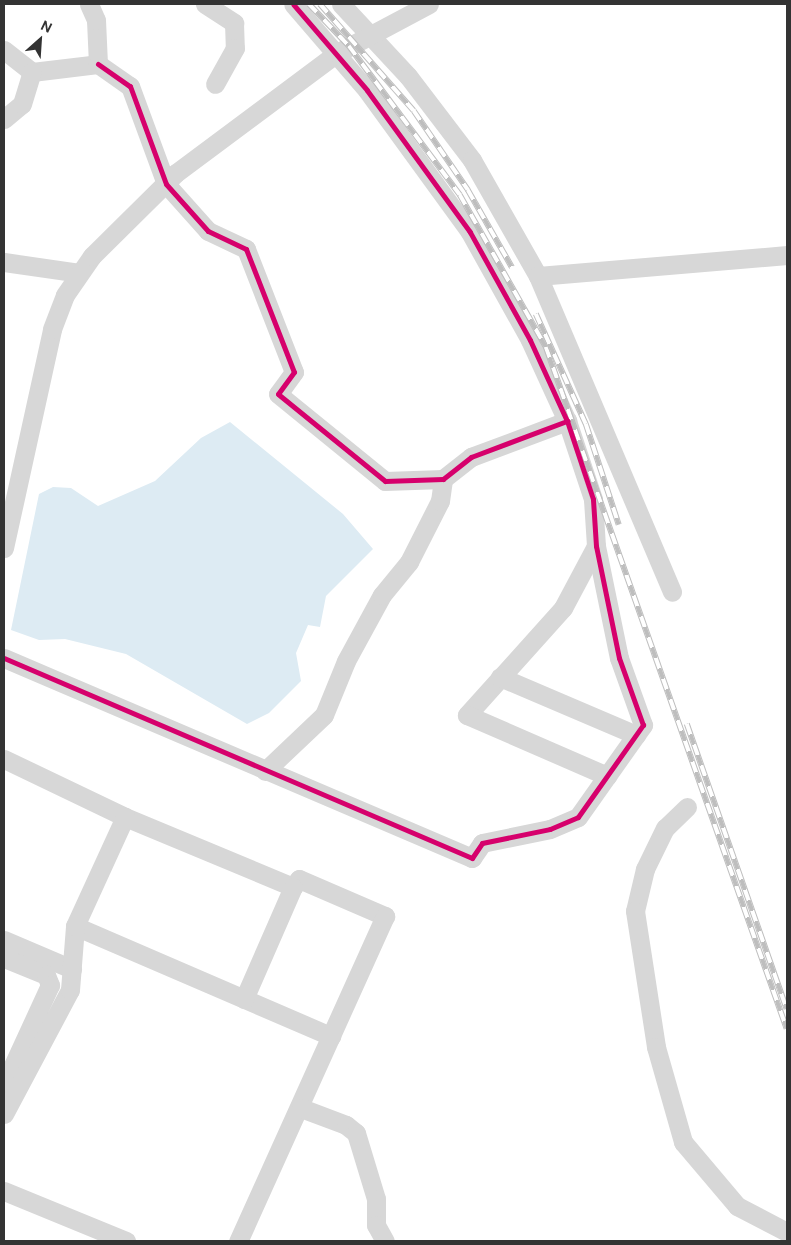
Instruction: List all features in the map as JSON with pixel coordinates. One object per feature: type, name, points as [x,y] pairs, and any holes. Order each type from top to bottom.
[{"type":"street","points":[[89,4],[96,20],[98,64]]},
{"type":"street","points":[[205,4],[234,23],[235,48],[215,84]]},
{"type":"street","points":[[4,658],[472,858],[482,844],[550,829],[578,817],[643,725],[619,658],[596,546],[593,499],[567,422],[530,340],[470,232],[337,53],[293,4]]},
{"type":"street","points":[[341,4],[408,76],[472,160],[538,276],[672,592]]},
{"type":"street","points":[[4,545],[52,329],[79,273],[166,184],[337,53],[367,34],[429,4]]},
{"type":"street","points":[[4,50],[32,72],[98,64],[130,86],[166,184],[208,231],[246,249],[294,372],[278,394],[385,481],[443,479],[471,457],[567,422]]},
{"type":"street","points":[[4,119],[22,104],[32,72]]},
{"type":"street","points":[[538,276],[787,255]]},
{"type":"street","points":[[4,262],[79,273]]},
{"type":"street","points":[[265,771],[324,715],[346,661],[382,595],[409,562],[436,510],[443,479]]},
{"type":"street","points":[[596,546],[562,608],[467,715],[607,776]]},
{"type":"street","points":[[500,676],[636,735]]},
{"type":"street","points":[[4,759],[125,817],[294,887]]},
{"type":"street","points":[[687,807],[665,828],[645,869],[635,911],[656,1047],[683,1142],[737,1206],[783,1235]]},
{"type":"street","points":[[4,1114],[58,1019],[70,990],[75,926],[125,817]]},
{"type":"street","points":[[238,1241],[301,1108],[384,916],[299,879],[244,999]]},
{"type":"street","points":[[75,926],[331,1036]]},
{"type":"street","points":[[4,940],[72,969]]},
{"type":"street","points":[[4,958],[46,975],[50,985],[4,1085]]},
{"type":"street","points":[[301,1108],[346,1125],[356,1134],[376,1199],[376,1225],[385,1241]]},
{"type":"street","points":[[4,1191],[126,1241]]},
{"type":"shaded area","points":[[230,422],[343,514],[373,549],[326,596],[320,627],[308,625],[296,653],[301,681],[269,713],[247,724],[126,654],[65,639],[39,640],[11,630],[39,494],[53,487],[71,488],[98,506],[155,481],[201,438]]},
{"type":"railway","points":[[309,4],[349,46],[460,195],[546,347],[787,1029]]},
{"type":"railway","points":[[320,4],[414,111],[468,190],[512,267]]},
{"type":"railway","points":[[536,314],[586,424],[619,525]]},
{"type":"railway","points":[[687,724],[787,1009]]},
{"type":"cycle path","points":[[98,64],[130,86],[166,184],[208,231],[246,249],[294,372],[278,394],[385,481],[443,479],[471,457],[567,421],[530,340],[470,232],[367,90],[293,4]]},
{"type":"cycle path","points":[[4,658],[472,858],[482,843],[550,829],[578,817],[643,725],[619,658],[596,546],[593,499],[567,421]]}]
